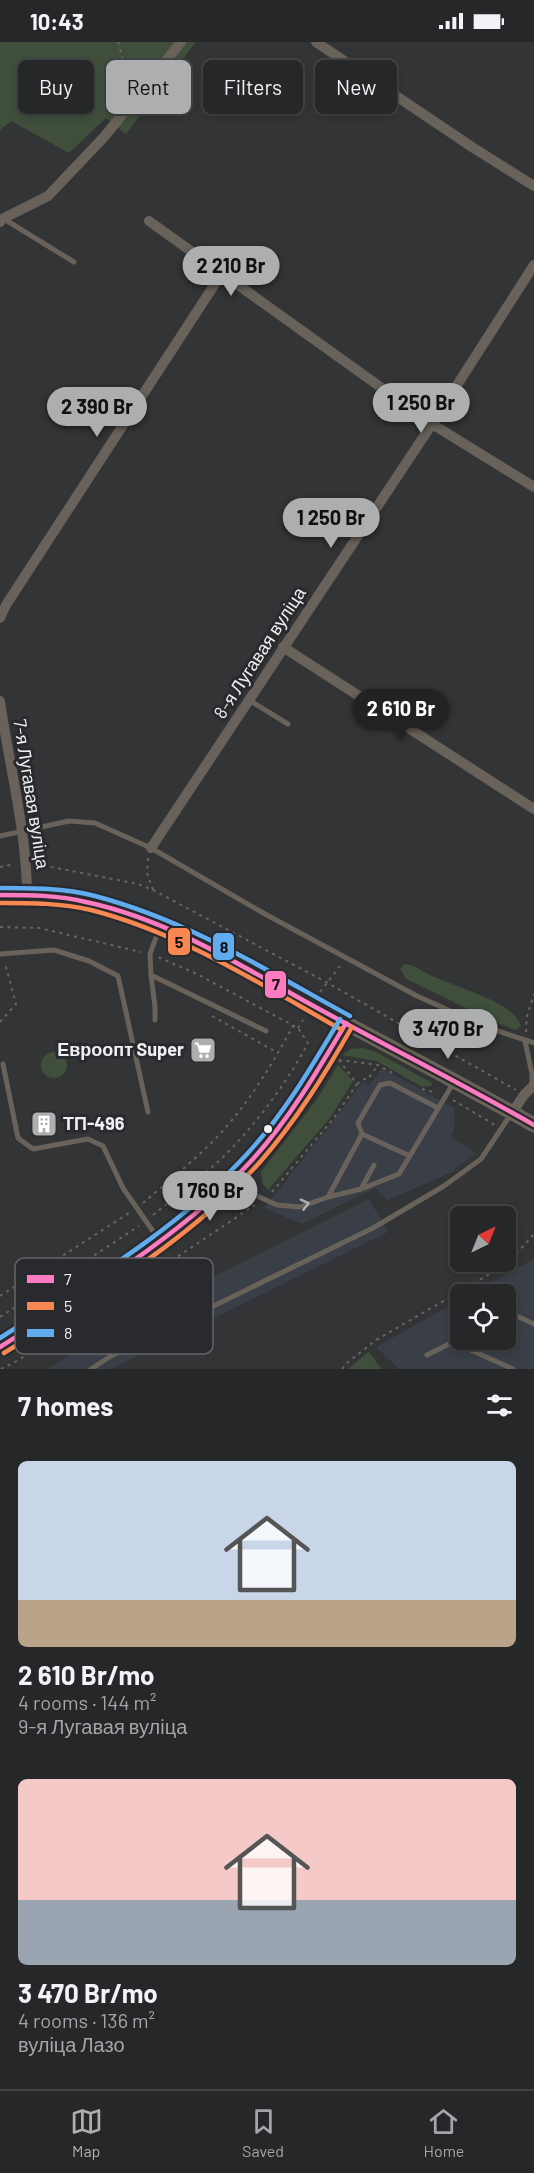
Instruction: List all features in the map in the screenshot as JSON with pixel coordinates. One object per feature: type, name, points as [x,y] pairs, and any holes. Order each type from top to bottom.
[{"type":"main road","points":[[0,894],[27,892],[83,899],[160,924],[534,1125]]},
{"type":"main road","points":[[136,1258],[184,1224],[238,1175],[273,1133],[346,1023]]},
{"type":"main road","points":[[0,1347],[15,1337]]},
{"type":"street","points":[[167,60],[181,42]]},
{"type":"street","points":[[316,42],[534,186]]},
{"type":"street","points":[[1,219],[48,196],[123,114]]},
{"type":"street","points":[[149,221],[432,424],[534,487]]},
{"type":"street","name":"8-я Лугавая вуліца","points":[[152,848],[432,424],[534,265]]},
{"type":"street","points":[[0,618],[6,605],[222,273]]},
{"type":"street","points":[[284,647],[534,809]]},
{"type":"street","name":"7-я Лугавая вуліца","points":[[0,701],[23,831],[27,864],[27,892]]},
{"type":"street","points":[[512,1113],[530,1089]]},
{"type":"lane","points":[[1,219],[74,262]]},
{"type":"lane","points":[[249,700],[288,724]]},
{"type":"lane","points":[[0,836],[69,821],[94,823],[152,848],[265,914],[417,996],[486,1027],[534,1043]]},
{"type":"lane","points":[[155,1020],[150,954],[160,924]]},
{"type":"lane","points":[[1,953],[54,950],[89,961],[118,976],[148,1112]]},
{"type":"lane","points":[[151,975],[266,1031]]},
{"type":"lane","points":[[525,1041],[532,1074],[530,1089]]},
{"type":"lane","points":[[3,1065],[18,1138],[33,1149],[88,1139],[104,1146],[123,1188],[160,1241]]},
{"type":"lane","points":[[238,1175],[255,1195],[277,1205],[300,1207],[361,1189],[399,1174],[454,1082]]},
{"type":"lane","points":[[410,1156],[362,1134],[358,1123],[380,1085],[390,1083],[438,1108]]},
{"type":"lane","points":[[213,1306],[373,1228],[444,1186],[481,1159],[512,1113]]},
{"type":"lane","points":[[328,1197],[362,1134]]},
{"type":"lane","points":[[381,1152],[385,1144]]},
{"type":"lane","points":[[361,1189],[374,1165]]},
{"type":"lane","points":[[516,1316],[534,1324]]},
{"type":"lane","points":[[427,1355],[453,1342],[513,1369]]},
{"type":"lane","points":[[91,1369],[115,1354]]},
{"type":"path","points":[[118,42],[123,60]]},
{"type":"path","points":[[152,848],[147,863],[147,873],[153,890]]},
{"type":"path","points":[[0,867],[15,864]]},
{"type":"path","points":[[36,864],[138,884],[153,890],[530,1089]]},
{"type":"path","points":[[0,1022],[16,1004],[1,953]]},
{"type":"path","points":[[320,992],[347,958]]},
{"type":"path","points":[[525,1041],[527,1016],[534,994]]},
{"type":"path","points":[[208,1013],[278,1053]]},
{"type":"path","points":[[298,1028],[303,1020]]},
{"type":"path","points":[[60,1258],[138,1208],[201,1153],[227,1126],[270,1068],[293,1025]]},
{"type":"path","points":[[308,1042],[316,1046]]},
{"type":"path","points":[[339,1060],[357,1084]]},
{"type":"path","points":[[90,1258],[146,1221],[220,1160],[244,1135],[297,1064]]},
{"type":"path","points":[[176,1258],[274,1190],[334,1118],[357,1084],[364,1079],[369,1079],[378,1065]]},
{"type":"path","points":[[342,1369],[376,1340],[509,1262],[534,1234]]},
{"type":"path","points":[[0,1296],[15,1286]]},
{"type":"path","points":[[0,1317],[15,1307]]},
{"type":"path","points":[[1,1369],[28,1354]]},
{"type":"shaded area","points":[[382,1068],[454,1108],[455,1125],[451,1137],[476,1153],[450,1173],[388,1200],[375,1188],[302,1224],[264,1208],[363,1081],[369,1085]]},
{"type":"shaded area","points":[[369,1199],[388,1232],[213,1319],[213,1277]]},
{"type":"shaded area","points":[[534,1259],[534,1369],[399,1369],[376,1347],[450,1306],[450,1350],[516,1350],[516,1284],[488,1284],[510,1272],[516,1272],[516,1269]]},
{"type":"shaded area","points":[[71,1354],[141,1354],[111,1369],[47,1369]]},
{"type":"green space","points":[[0,42],[196,42],[182,60],[106,60],[106,114],[141,114],[126,134],[106,118],[69,153],[11,121],[0,130]]},
{"type":"green space","points":[[404,964],[414,966],[499,1004],[515,1016],[521,1026],[515,1030],[497,1023],[406,979],[400,969]]},
{"type":"green space","points":[[362,1048],[376,1052],[432,1083],[431,1086],[422,1087],[377,1061],[342,1055],[351,1049]]},
{"type":"green space","points":[[54,1052],[63,1056],[67,1065],[63,1074],[54,1078],[45,1074],[41,1065],[45,1056]]},
{"type":"green space","points":[[338,1065],[353,1081],[330,1118],[268,1190],[263,1184],[261,1172],[317,1099]]},
{"type":"green space","points":[[368,1352],[383,1369],[348,1369]]},
{"type":"transit line","name":"8","points":[[0,888],[72,891],[129,906],[226,948],[350,1016]]},
{"type":"transit line","name":"7","points":[[0,895],[43,896],[75,900],[117,910],[178,933],[534,1125]]},
{"type":"transit line","name":"5","points":[[0,903],[35,903],[91,910],[157,932],[251,978],[342,1030]]},
{"type":"transit line","name":"8","points":[[124,1258],[191,1207],[247,1154],[297,1089],[340,1019]]},
{"type":"transit line","name":"7","points":[[137,1258],[196,1213],[253,1159],[303,1093],[346,1023]]},
{"type":"transit line","name":"5","points":[[150,1258],[203,1217],[260,1162],[298,1114],[352,1027]]},
{"type":"transit line","name":"8","points":[[0,1338],[15,1328]]},
{"type":"transit line","name":"7","points":[[0,1347],[15,1338]]},
{"type":"transit line","name":"5","points":[[4,1353],[15,1346]]},
{"type":"place","name":"Евроопт Super","points":[[203,1050]]},
{"type":"place","name":"ТП-496","points":[[44,1124]]}]
